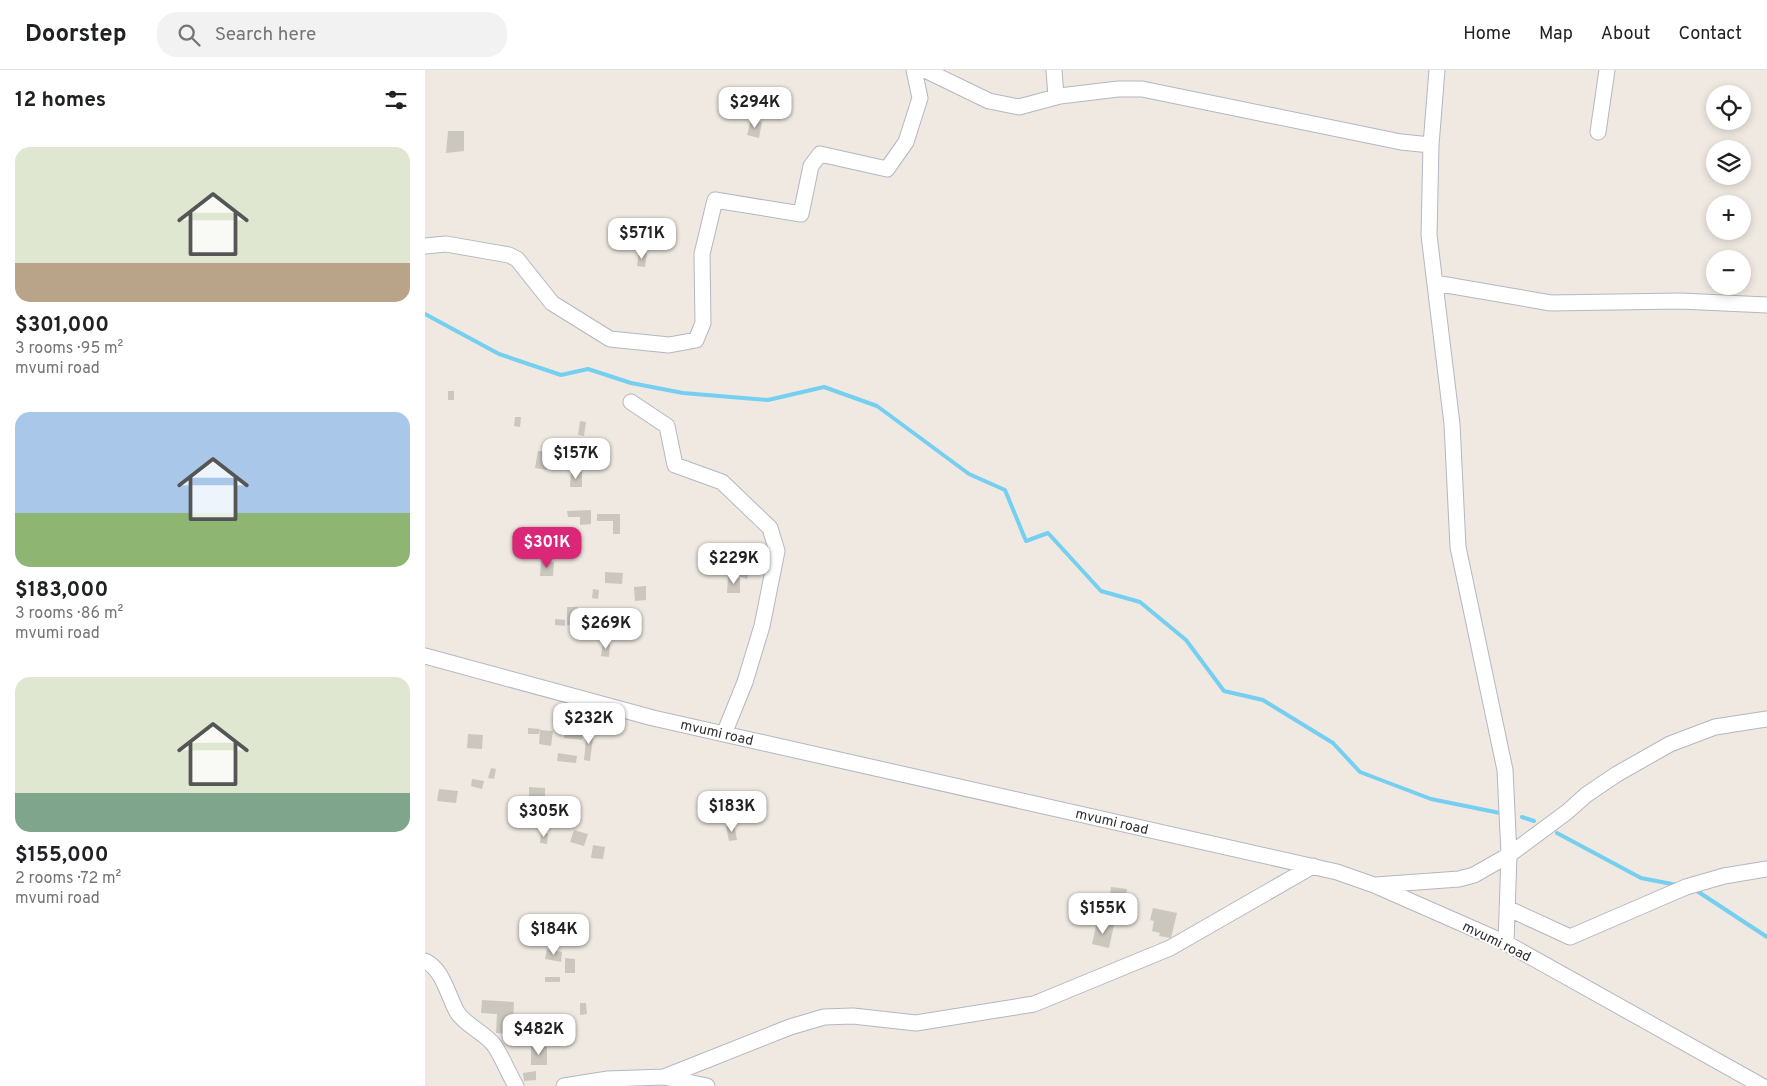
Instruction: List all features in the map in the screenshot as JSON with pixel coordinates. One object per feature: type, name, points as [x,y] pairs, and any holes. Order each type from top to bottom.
[{"type":"street","points":[[425,246],[446,244],[509,255],[517,259],[552,303],[610,339],[669,345],[696,340],[703,323],[702,254],[715,200],[801,214],[811,166],[820,154],[887,169],[906,142],[920,98],[914,70]]},
{"type":"street","points":[[925,70],[989,101],[1019,107],[1056,97],[1118,89],[1142,88],[1401,142],[1431,145]]},
{"type":"street","points":[[1054,70],[1056,97]]},
{"type":"street","points":[[1437,70],[1431,145],[1429,235],[1452,424],[1458,547],[1505,770],[1509,855],[1506,943]]},
{"type":"street","points":[[1598,132],[1607,70]]},
{"type":"street","points":[[1435,283],[1551,303],[1680,301],[1767,305]]},
{"type":"street","points":[[631,402],[667,426],[675,465],[722,482],[770,528],[777,551],[762,626],[745,682],[724,734]]},
{"type":"street","name":"mvumi road","points":[[425,656],[653,718],[1337,872],[1374,885],[1506,943],[1762,1086]]},
{"type":"street","points":[[1374,885],[1459,879],[1474,875],[1509,855],[1602,784],[1669,744],[1715,727],[1767,719]]},
{"type":"street","points":[[664,1077],[790,1027],[824,1017],[853,1016],[916,1023],[1034,1004],[1170,948],[1313,866]]},
{"type":"street","points":[[1507,908],[1570,937],[1686,887],[1723,876],[1767,869]]},
{"type":"street","points":[[425,961],[438,972],[458,1013],[495,1046],[516,1086]]},
{"type":"street","points":[[564,1086],[608,1079],[664,1077],[707,1086]]},
{"type":"building","points":[[751,119],[762,122],[759,138],[747,135]]},
{"type":"building","points":[[448,131],[464,131],[464,151],[446,153]]},
{"type":"building","points":[[639,252],[647,253],[645,267],[637,266]]},
{"type":"building","points":[[448,391],[454,391],[454,400],[448,400]]},
{"type":"building","points":[[515,417],[521,417],[520,427],[514,426]]},
{"type":"building","points":[[580,421],[586,422],[584,436],[578,435]]},
{"type":"building","points":[[538,451],[549,452],[547,470],[535,468]]},
{"type":"building","points":[[571,472],[582,472],[582,487],[570,487]]},
{"type":"building","points":[[591,510],[591,524],[580,525],[580,517],[568,517],[567,511]]},
{"type":"building","points":[[597,514],[620,514],[620,534],[613,534],[613,521],[597,521]]},
{"type":"building","points":[[740,560],[752,564],[747,579],[735,575]]},
{"type":"building","points":[[541,561],[554,562],[553,576],[540,576]]},
{"type":"building","points":[[605,572],[623,573],[622,584],[605,583]]},
{"type":"building","points":[[728,577],[740,578],[740,593],[727,593]]},
{"type":"building","points":[[646,586],[646,600],[635,601],[634,587]]},
{"type":"building","points":[[593,589],[599,590],[598,599],[592,598]]},
{"type":"building","points":[[567,607],[578,607],[578,625],[567,625]]},
{"type":"building","points":[[589,613],[596,613],[595,627],[589,626]]},
{"type":"building","points":[[555,619],[565,620],[565,626],[555,625]]},
{"type":"building","points":[[606,622],[613,622],[612,632],[606,632]]},
{"type":"building","points":[[603,643],[610,644],[609,657],[601,656]]},
{"type":"building","points":[[566,725],[583,727],[582,740],[564,738]]},
{"type":"building","points":[[528,728],[540,729],[539,734],[528,734]]},
{"type":"building","points":[[540,730],[553,731],[551,746],[539,744]]},
{"type":"building","points":[[587,730],[594,730],[590,761],[584,760]]},
{"type":"building","points":[[468,734],[483,735],[482,749],[467,748]]},
{"type":"building","points":[[558,753],[577,756],[576,763],[557,761]]},
{"type":"building","points":[[491,768],[496,769],[494,779],[488,778]]},
{"type":"building","points":[[472,779],[484,781],[482,789],[471,786]]},
{"type":"building","points":[[529,787],[545,788],[545,800],[529,799]]},
{"type":"building","points":[[439,789],[458,791],[456,803],[437,801]]},
{"type":"building","points":[[734,824],[737,840],[729,841],[726,826]]},
{"type":"building","points":[[574,830],[588,834],[584,846],[570,842]]},
{"type":"building","points":[[541,833],[548,834],[547,844],[540,843]]},
{"type":"building","points":[[593,845],[605,847],[603,859],[591,858]]},
{"type":"building","points":[[1111,887],[1127,889],[1125,911],[1108,909]]},
{"type":"building","points":[[1153,908],[1177,913],[1171,938],[1159,936],[1160,933],[1152,931],[1154,921],[1150,920]]},
{"type":"building","points":[[1097,922],[1114,925],[1109,948],[1092,944]]},
{"type":"building","points":[[547,949],[562,952],[561,962],[545,959]]},
{"type":"building","points":[[565,958],[575,959],[575,973],[565,973]]},
{"type":"building","points":[[545,977],[560,977],[560,982],[545,982]]},
{"type":"building","points":[[482,1000],[514,1002],[512,1034],[496,1033],[497,1014],[481,1013]]},
{"type":"building","points":[[580,1003],[586,1003],[587,1014],[580,1015]]},
{"type":"building","points":[[531,1047],[547,1047],[547,1065],[531,1065]]},
{"type":"building","points":[[536,1071],[536,1080],[524,1081],[523,1073]]},
{"type":"waterway","points":[[425,314],[499,354],[561,375],[588,369],[631,383],[683,393],[768,400],[824,387],[877,406],[969,474],[1005,490],[1026,541],[1048,533],[1101,591],[1140,602],[1186,640],[1224,691],[1263,700],[1333,743],[1360,772],[1431,799],[1500,813]]},
{"type":"waterway","points":[[1522,817],[1534,821]]},
{"type":"waterway","points":[[1557,833],[1641,878],[1677,885]]},
{"type":"waterway","points":[[1694,889],[1767,937]]}]
